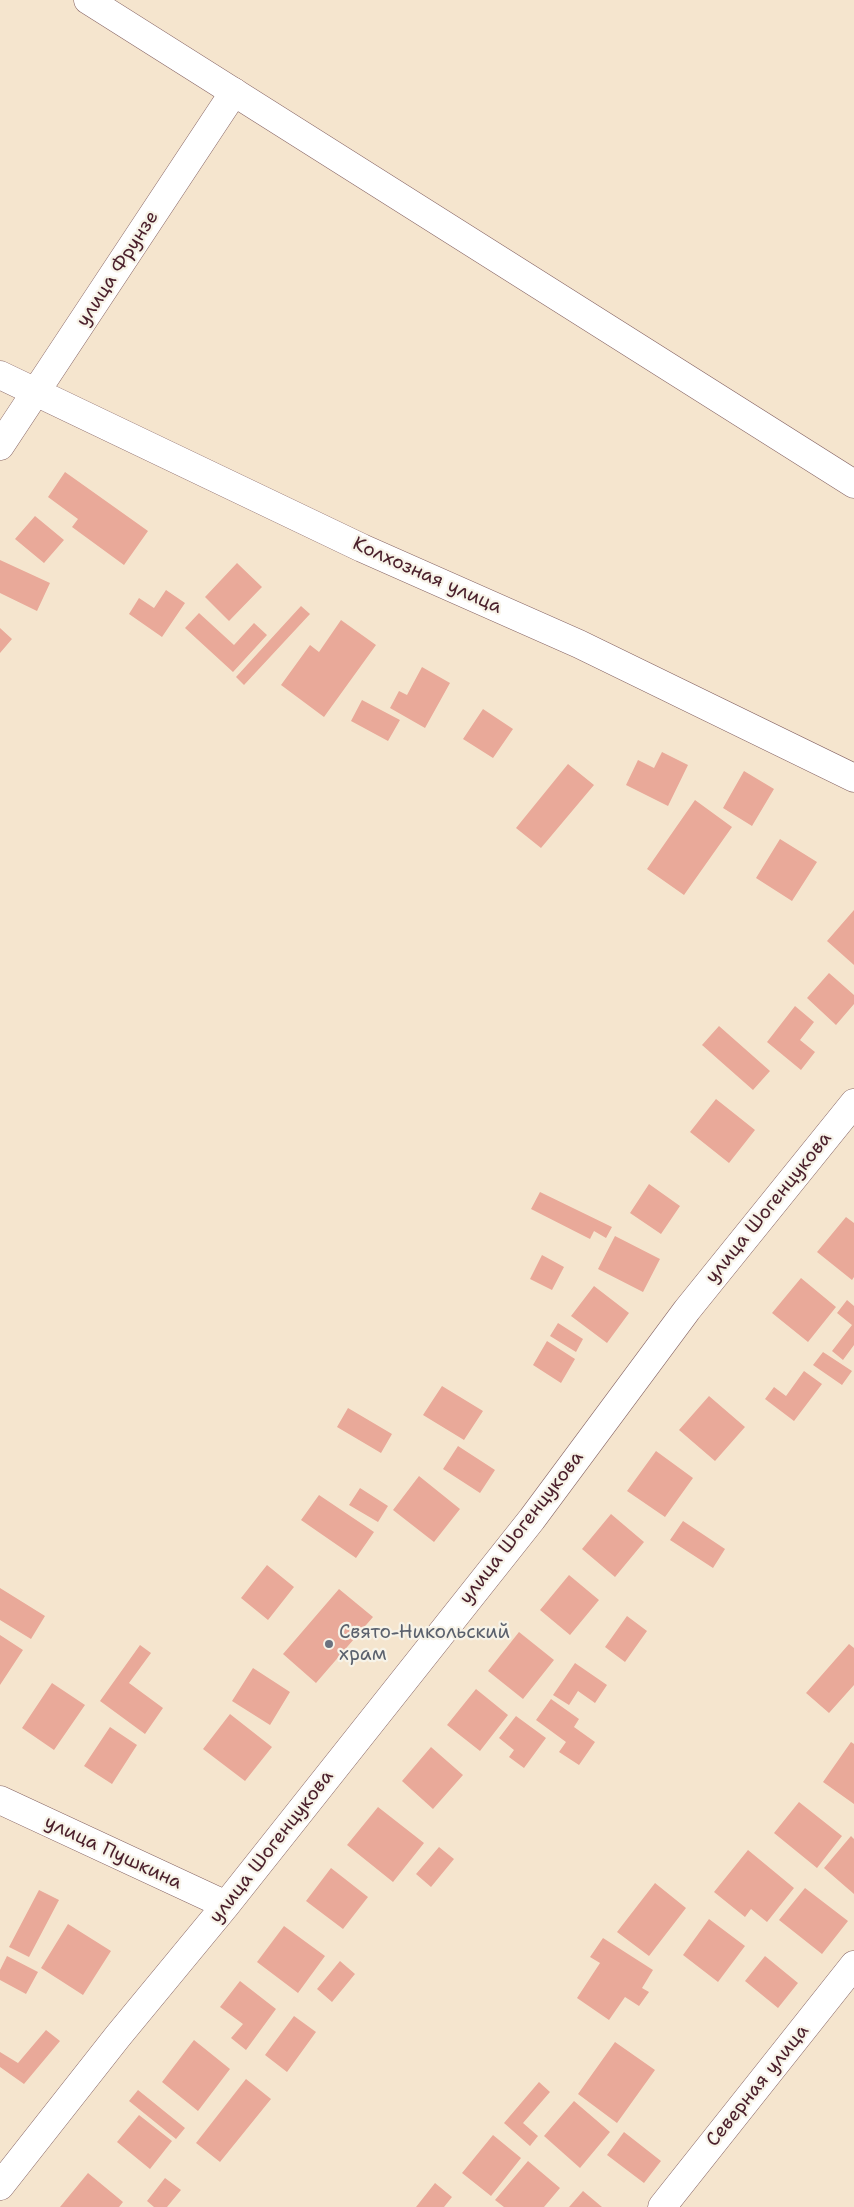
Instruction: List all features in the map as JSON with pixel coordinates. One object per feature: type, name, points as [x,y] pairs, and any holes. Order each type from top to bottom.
[{"type":"street","points":[[88,0],[854,484]]},
{"type":"street","name":"улица Фрунзе","points":[[0,446],[234,92]]},
{"type":"street","name":"Колхозная улица","points":[[0,375],[362,548],[579,644],[854,778]]},
{"type":"street","name":"улица Шогенцукова","points":[[0,2186],[532,1519],[687,1310],[854,1103]]},
{"type":"street","name":"улица Пушкина","points":[[0,1800],[226,1905]]},
{"type":"street","name":"Северная улица","points":[[662,2207],[854,1965]]},
{"type":"building","points":[[65,472],[148,531],[124,565],[72,527],[78,519],[48,497]]},
{"type":"building","points":[[35,516],[64,540],[44,563],[15,539]]},
{"type":"building","points":[[0,560],[50,583],[37,611],[0,593]]},
{"type":"building","points":[[237,563],[262,587],[229,621],[205,597]]},
{"type":"building","points":[[166,590],[185,603],[162,637],[129,614],[139,598],[154,608]]},
{"type":"building","points":[[301,606],[310,614],[244,685],[236,677]]},
{"type":"building","points":[[199,613],[234,645],[254,623],[267,635],[233,672],[185,628]]},
{"type":"building","points":[[341,620],[376,645],[324,717],[281,685],[310,645],[319,652]]},
{"type":"building","points":[[0,628],[12,639],[0,653]]},
{"type":"building","points":[[422,667],[450,683],[425,728],[390,708],[399,691],[407,695]]},
{"type":"building","points":[[362,700],[400,720],[388,741],[351,721]]},
{"type":"building","points":[[483,709],[513,729],[493,758],[463,739]]},
{"type":"building","points":[[662,752],[688,765],[668,806],[626,785],[638,760],[654,768]]},
{"type":"building","points":[[568,764],[594,785],[541,848],[516,828]]},
{"type":"building","points":[[744,771],[774,789],[752,826],[723,808]]},
{"type":"building","points":[[695,800],[732,827],[684,895],[647,869]]},
{"type":"building","points":[[780,839],[817,862],[792,901],[756,878]]},
{"type":"building","points":[[854,910],[854,965],[827,941]]},
{"type":"building","points":[[829,973],[854,995],[854,1004],[836,1025],[807,998]]},
{"type":"building","points":[[795,1006],[814,1022],[800,1040],[815,1052],[801,1070],[767,1042]]},
{"type":"building","points":[[719,1026],[770,1071],[753,1090],[702,1045]]},
{"type":"building","points":[[716,1099],[755,1130],[729,1163],[690,1132]]},
{"type":"building","points":[[649,1184],[680,1206],[661,1234],[630,1213]]},
{"type":"building","points":[[540,1192],[612,1227],[606,1238],[594,1231],[590,1239],[531,1209]]},
{"type":"building","points":[[846,1217],[854,1223],[854,1277],[852,1280],[817,1252]]},
{"type":"building","points":[[615,1236],[660,1259],[643,1292],[598,1269]]},
{"type":"building","points":[[542,1255],[564,1267],[552,1290],[530,1279]]},
{"type":"building","points":[[801,1278],[836,1307],[808,1342],[772,1313]]},
{"type":"building","points":[[594,1286],[629,1313],[607,1343],[571,1316]]},
{"type":"building","points":[[847,1300],[854,1306],[854,1345],[843,1360],[832,1351],[852,1325],[837,1313]]},
{"type":"building","points":[[558,1323],[583,1339],[576,1352],[550,1336]]},
{"type":"building","points":[[547,1341],[575,1359],[561,1383],[533,1365]]},
{"type":"building","points":[[823,1352],[852,1371],[842,1385],[813,1365]]},
{"type":"building","points":[[804,1371],[822,1384],[794,1421],[765,1399],[774,1387],[786,1396]]},
{"type":"building","points":[[442,1386],[483,1411],[464,1440],[423,1415]]},
{"type":"building","points":[[709,1396],[745,1427],[715,1461],[679,1430]]},
{"type":"building","points":[[348,1408],[392,1434],[381,1453],[337,1427]]},
{"type":"building","points":[[458,1446],[495,1470],[480,1493],[443,1469]]},
{"type":"building","points":[[656,1451],[693,1478],[665,1517],[627,1491]]},
{"type":"building","points":[[419,1476],[460,1509],[434,1542],[393,1510]]},
{"type":"building","points":[[360,1488],[388,1506],[378,1522],[349,1505]]},
{"type":"building","points":[[319,1495],[374,1532],[356,1558],[301,1520]]},
{"type":"building","points":[[611,1514],[644,1542],[615,1577],[582,1549]]},
{"type":"building","points":[[683,1521],[725,1549],[713,1568],[670,1540]]},
{"type":"building","points":[[267,1565],[294,1587],[268,1620],[241,1598]]},
{"type":"building","points":[[569,1575],[599,1600],[570,1635],[540,1610]]},
{"type":"building","points":[[0,1588],[45,1616],[31,1639],[0,1620]]},
{"type":"building","points":[[339,1589],[373,1617],[316,1683],[283,1654]]},
{"type":"building","points":[[627,1616],[647,1631],[625,1662],[605,1647]]},
{"type":"building","points":[[519,1632],[554,1660],[523,1699],[488,1671]]},
{"type":"building","points":[[0,1635],[23,1650],[0,1685]]},
{"type":"building","points":[[849,1644],[854,1648],[854,1685],[829,1713],[806,1693]]},
{"type":"building","points":[[140,1645],[151,1653],[129,1683],[163,1708],[145,1734],[100,1701]]},
{"type":"building","points":[[575,1663],[607,1685],[595,1703],[578,1691],[569,1705],[553,1695]]},
{"type":"building","points":[[253,1668],[290,1692],[270,1725],[232,1701]]},
{"type":"building","points":[[52,1683],[85,1705],[54,1750],[22,1728]]},
{"type":"building","points":[[476,1689],[508,1715],[480,1751],[447,1725]]},
{"type":"building","points":[[551,1699],[579,1719],[574,1727],[595,1742],[579,1765],[559,1752],[566,1742],[536,1720]]},
{"type":"building","points":[[230,1714],[272,1747],[245,1781],[203,1749]]},
{"type":"building","points":[[516,1716],[546,1738],[524,1768],[509,1757],[514,1750],[499,1738]]},
{"type":"building","points":[[110,1727],[137,1745],[112,1784],[84,1766]]},
{"type":"building","points":[[851,1742],[854,1744],[854,1804],[823,1782]]},
{"type":"building","points":[[431,1747],[463,1775],[433,1809],[402,1781]]},
{"type":"building","points":[[799,1802],[842,1836],[817,1868],[774,1833]]},
{"type":"building","points":[[378,1807],[424,1843],[393,1882],[347,1845]]},
{"type":"building","points":[[851,1836],[854,1839],[854,1894],[824,1868]]},
{"type":"building","points":[[439,1847],[454,1859],[431,1887],[416,1874]]},
{"type":"building","points":[[748,1850],[794,1888],[767,1922],[751,1909],[745,1917],[714,1892]]},
{"type":"building","points":[[331,1868],[368,1897],[343,1929],[306,1901]]},
{"type":"building","points":[[655,1883],[686,1908],[649,1956],[617,1932]]},
{"type":"building","points":[[805,1888],[848,1921],[822,1954],[779,1920]]},
{"type":"building","points":[[39,1890],[59,1900],[29,1957],[9,1947]]},
{"type":"building","points":[[709,1919],[745,1946],[718,1982],[683,1955]]},
{"type":"building","points":[[68,1924],[111,1951],[83,1995],[41,1968]]},
{"type":"building","points":[[284,1926],[325,1956],[298,1993],[257,1962]]},
{"type":"building","points":[[603,1938],[653,1970],[642,1988],[649,1992],[639,2006],[625,1997],[609,2020],[577,1998],[600,1963],[590,1957]]},
{"type":"building","points":[[7,1956],[38,1972],[26,1994],[0,1980],[0,1970]]},
{"type":"building","points":[[765,1956],[798,1983],[778,2008],[745,1981]]},
{"type":"building","points":[[340,1961],[355,1974],[332,2002],[317,1989]]},
{"type":"building","points":[[240,1981],[276,2009],[246,2050],[231,2038],[243,2024],[220,2007]]},
{"type":"building","points":[[294,2016],[316,2032],[287,2072],[265,2055]]},
{"type":"building","points":[[46,2030],[60,2041],[24,2084],[0,2067],[0,2052],[18,2063]]},
{"type":"building","points":[[194,2040],[230,2069],[198,2111],[162,2082]]},
{"type":"building","points":[[615,2042],[655,2070],[617,2123],[578,2094]]},
{"type":"building","points":[[246,2079],[271,2099],[220,2162],[196,2143]]},
{"type":"building","points":[[539,2082],[550,2092],[523,2123],[538,2136],[530,2146],[504,2123]]},
{"type":"building","points":[[138,2090],[185,2128],[176,2139],[129,2101]]},
{"type":"building","points":[[574,2101],[610,2132],[580,2168],[544,2136]]},
{"type":"building","points":[[139,2115],[172,2141],[150,2169],[117,2142]]},
{"type":"building","points":[[624,2132],[661,2161],[644,2183],[607,2155]]},
{"type":"building","points":[[493,2135],[521,2158],[491,2196],[462,2173]]},
{"type":"building","points":[[528,2161],[560,2188],[544,2207],[504,2207],[495,2200]]},
{"type":"building","points":[[88,2173],[123,2202],[119,2207],[60,2207]]},
{"type":"building","points":[[165,2178],[181,2190],[167,2207],[154,2207],[147,2201]]},
{"type":"building","points":[[435,2183],[452,2197],[444,2207],[416,2207]]},
{"type":"building","points":[[583,2191],[602,2207],[569,2207]]},
{"type":"place","name":"Свято-Никольский храм","points":[[329,1644]]}]
